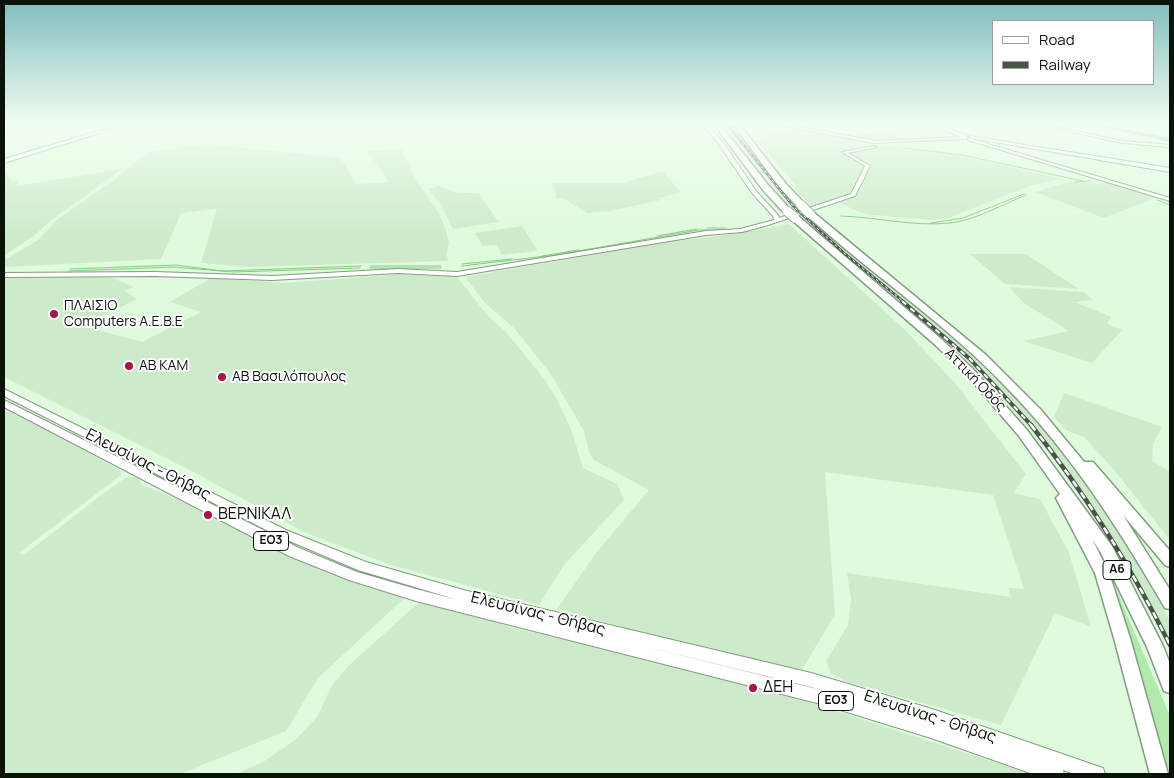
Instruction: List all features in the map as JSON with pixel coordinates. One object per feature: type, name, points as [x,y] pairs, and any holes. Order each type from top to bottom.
[{"type":"highway","name":"Αττική Οδός","points":[[745,160],[766,188],[791,214],[929,334],[969,371],[1002,407],[1048,465],[1107,550],[1154,646],[1170,685]]},
{"type":"highway","name":"Αττική Οδός","points":[[764,160],[783,186],[810,214],[983,358],[1057,437],[1106,500],[1141,552],[1170,603]]},
{"type":"highway","points":[[1057,437],[1074,450],[1170,560]]},
{"type":"highway","points":[[1048,465],[1051,478],[1079,526],[1102,572],[1159,774]]},
{"type":"main road","points":[[1109,160],[1170,170]]},
{"type":"main road","name":"Ελευσίνας - Θήβας","points":[[4,392],[284,534],[362,566],[467,597],[820,682],[932,716],[1097,774]]},
{"type":"main road","name":"Ελευσίνας - Θήβας","points":[[4,403],[274,542],[354,576],[416,595],[821,697],[931,730],[1056,774]]},
{"type":"street","points":[[732,160],[776,220]]},
{"type":"street","points":[[4,275],[154,274],[272,278],[398,271],[457,274],[706,233],[740,231],[853,195],[868,166],[858,160]]},
{"type":"street","points":[[1047,160],[1170,200]]},
{"type":"shaded area","points":[[137,160],[342,160],[356,184],[389,182],[374,160],[406,160],[416,180],[439,213],[449,243],[446,254],[449,261],[249,267],[201,263],[217,209],[181,213],[161,259],[4,267],[4,260],[38,240],[58,219],[113,181]]},
{"type":"shaded area","points":[[753,160],[758,160],[780,188],[800,209],[965,348],[1016,398],[1046,432],[1110,518],[1154,591],[1170,621],[1170,651],[1145,600],[1112,544],[1073,484],[1032,431],[963,356],[786,203]]},
{"type":"shaded area","points":[[774,160],[855,160],[866,166],[852,194],[812,207],[793,187],[796,185]]},
{"type":"shaded area","points":[[860,160],[982,160],[1063,179],[1033,185],[948,218],[931,220],[865,214],[839,203],[856,196],[871,166]]},
{"type":"shaded area","points":[[122,169],[4,256],[4,172],[12,181],[19,180],[16,186]]},
{"type":"shaded area","points":[[662,171],[681,192],[659,198],[661,200],[610,211],[587,213],[563,198],[557,199],[553,183],[623,183]]},
{"type":"shaded area","points":[[1072,181],[1100,184],[1108,181],[1157,197],[1104,218],[1035,192]]},
{"type":"shaded area","points":[[439,186],[458,193],[479,193],[498,222],[453,229],[441,205],[428,189]]},
{"type":"shaded area","points":[[789,224],[906,331],[954,382],[1026,474],[1014,493],[1040,499],[1069,553],[1091,627],[1055,613],[1001,725],[847,682],[831,673],[826,661],[848,625],[851,599],[847,573],[1011,597],[1008,588],[1024,589],[993,495],[825,472],[835,614],[802,670],[685,644],[557,609],[596,553],[649,490],[594,460],[589,452],[584,431],[550,373],[514,328],[485,303],[465,277],[666,242],[734,234]]},
{"type":"shaded area","points":[[522,226],[538,251],[502,255],[497,245],[483,246],[475,233]]},
{"type":"shaded area","points":[[970,254],[1026,254],[1079,289],[1005,284]]},
{"type":"shaded area","points":[[55,274],[113,278],[134,287],[125,291],[137,299],[82,326],[142,342],[201,312],[170,302],[211,278],[284,283],[402,274],[457,277],[488,316],[507,333],[545,380],[558,401],[572,432],[583,468],[617,484],[624,500],[564,565],[539,605],[391,565],[304,532],[186,468],[4,377],[4,276]]},
{"type":"shaded area","points":[[1009,287],[1083,292],[1094,300],[1075,302],[1111,317],[1107,324],[1122,330],[1092,363],[1023,341],[1069,331],[1025,304]]},
{"type":"shaded area","points":[[1064,393],[1162,427],[1153,444],[1152,461],[1170,471],[1170,540],[1114,470],[1084,437],[1066,430],[1054,417]]},
{"type":"shaded area","points":[[4,404],[121,471],[121,475],[19,553],[24,555],[125,478],[134,477],[139,479],[142,485],[171,496],[300,561],[408,595],[318,678],[286,731],[180,774],[4,774]]},
{"type":"shaded area","points":[[425,597],[510,627],[596,647],[654,652],[1031,774],[237,774],[263,762],[295,740],[318,716],[331,687],[347,667]]},
{"type":"green space","points":[[1108,582],[1113,582],[1170,716],[1170,774],[1166,774]]},
{"type":"waterway","points":[[987,160],[1083,181]]},
{"type":"waterway","points":[[1075,182],[1091,181]]},
{"type":"waterway","points":[[931,223],[963,218],[1024,194]]},
{"type":"waterway","points":[[841,216],[922,224],[950,223],[979,215],[1026,195]]},
{"type":"waterway","points":[[1157,200],[1170,205]]},
{"type":"waterway","points":[[707,228],[725,228]]},
{"type":"waterway","points":[[657,236],[697,229]]},
{"type":"waterway","points":[[462,266],[555,255],[699,230],[726,230]]},
{"type":"waterway","points":[[542,256],[579,250]]},
{"type":"waterway","points":[[462,264],[512,259]]},
{"type":"waterway","points":[[70,269],[176,265],[223,271],[361,266]]},
{"type":"waterway","points":[[371,266],[441,266]]},
{"type":"waterway","points":[[69,271],[174,267],[233,272],[360,268]]},
{"type":"waterway","points":[[370,268],[441,268]]},
{"type":"railway","points":[[756,160],[793,206],[844,253],[904,302]]},
{"type":"railway","points":[[902,301],[970,359],[1032,426]]},
{"type":"railway","points":[[1031,425],[1089,504],[1140,587],[1170,645]]},
{"type":"place","name":"ΠΛΑΙΣΙΟ Computers Α.Ε.Β.Ε","points":[[54,314]]},
{"type":"place","name":"ΑΒ ΚΑΜ","points":[[129,366]]},
{"type":"place","name":"ΑΒ Βασιλόπουλος","points":[[222,377]]},
{"type":"place","name":"ΒΕΡΝΙΚΑΛ","points":[[208,515]]},
{"type":"place","name":"ΔΕΗ","points":[[753,688]]}]
